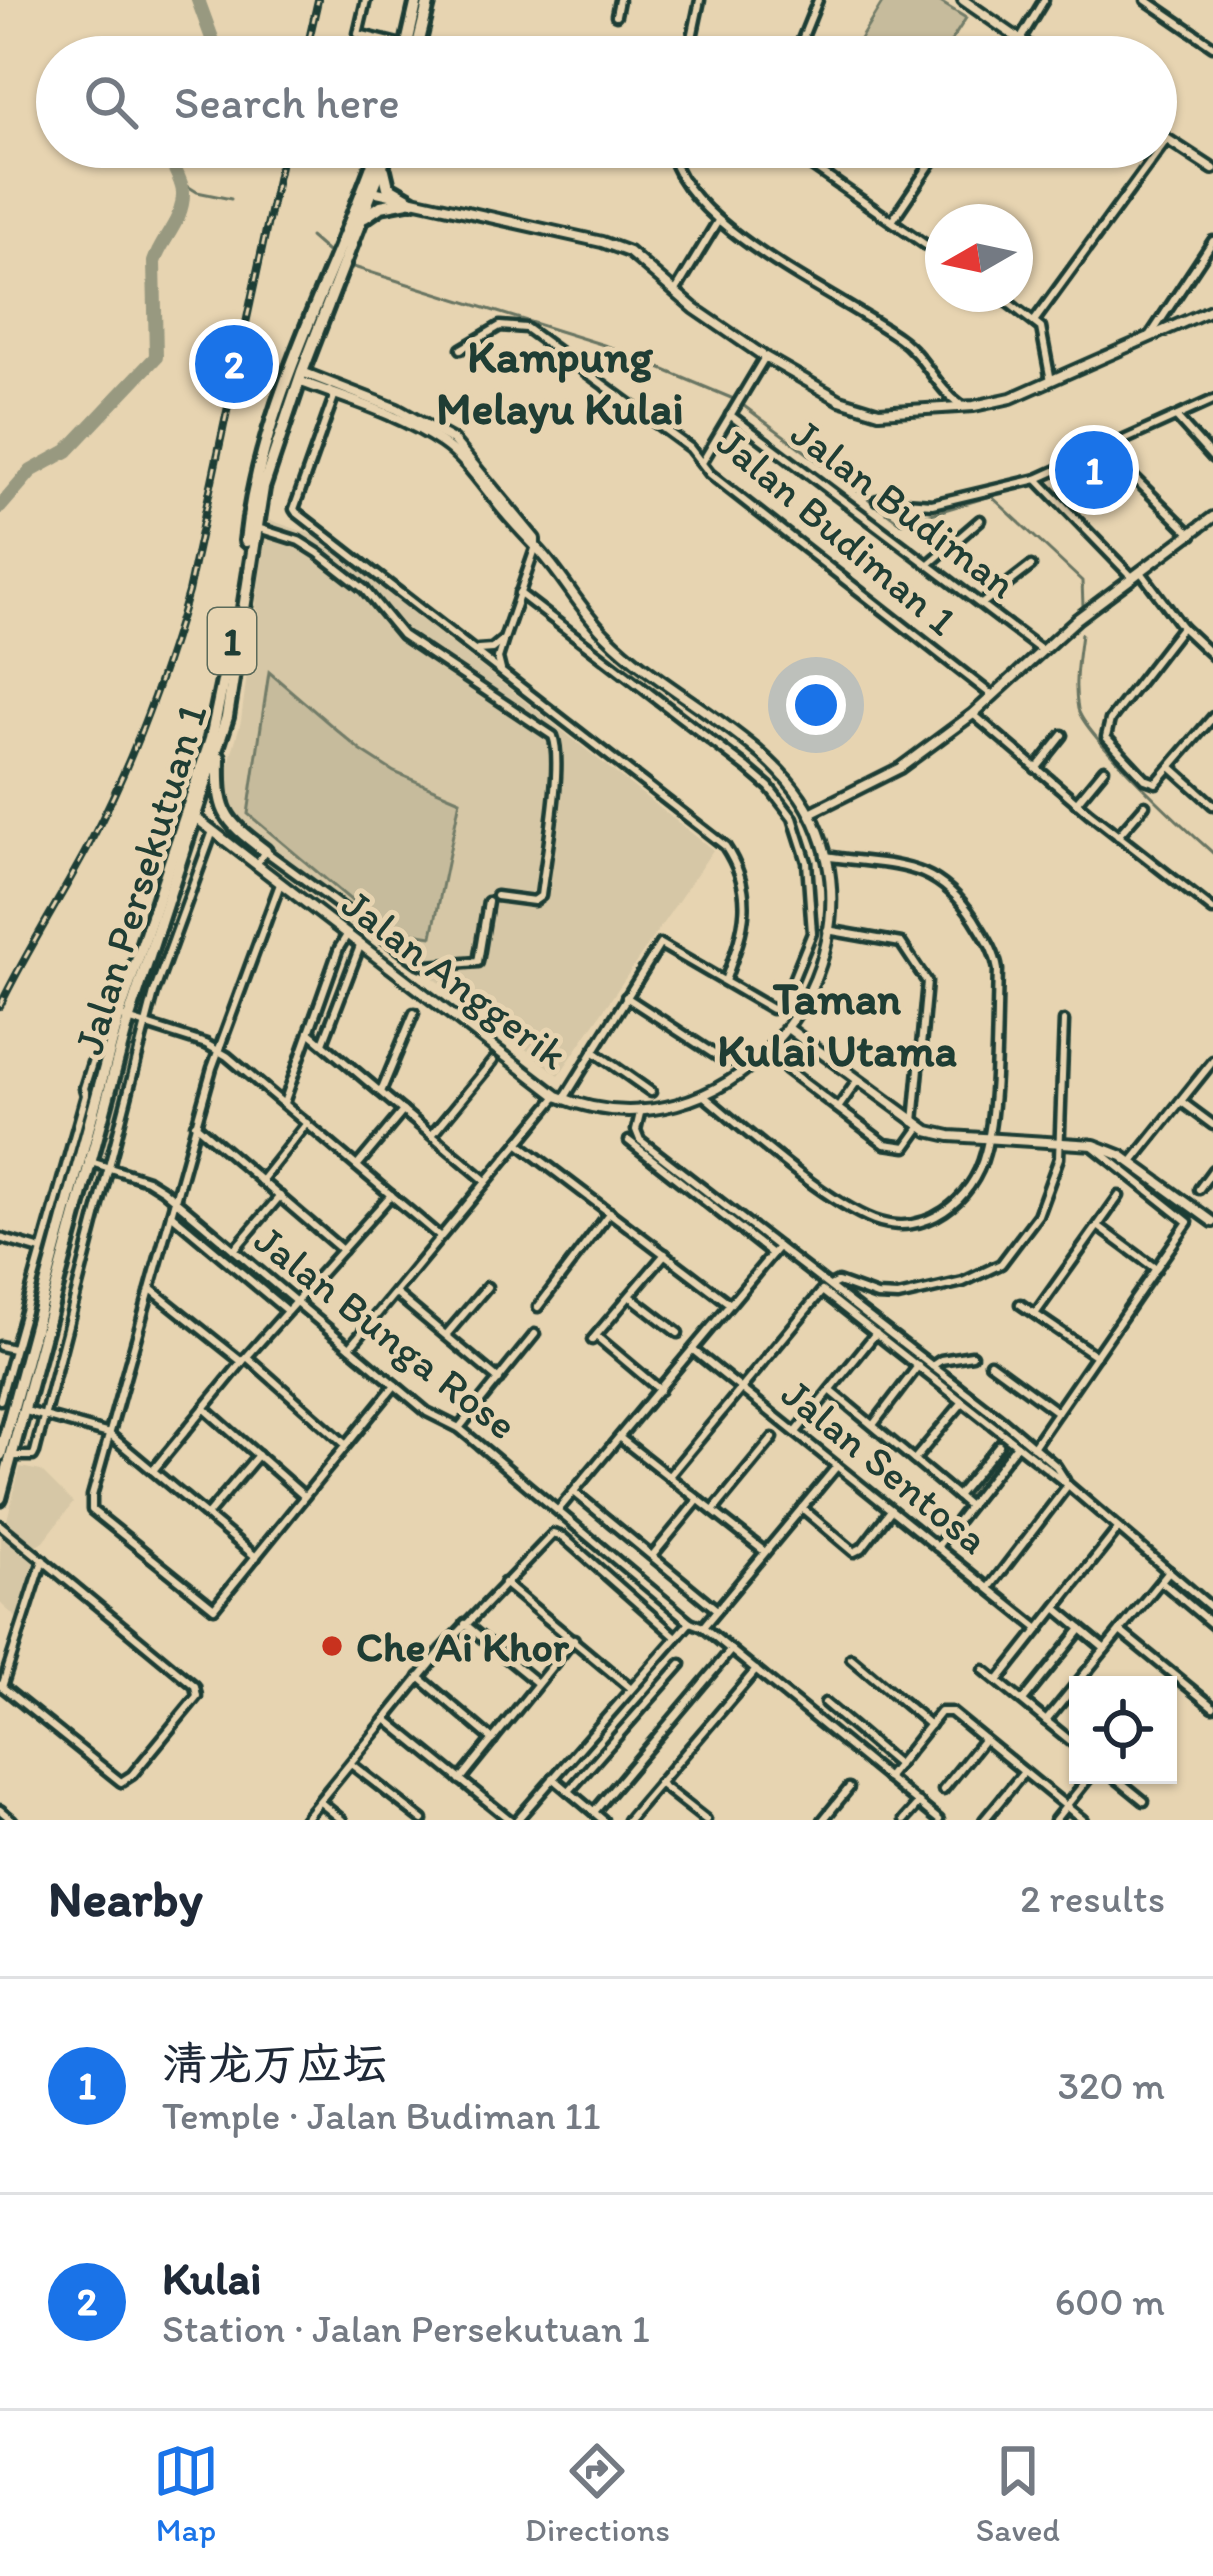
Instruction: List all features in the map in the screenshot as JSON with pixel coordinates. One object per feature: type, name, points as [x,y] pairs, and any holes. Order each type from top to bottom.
[{"type":"highway","points":[[413,36],[417,0]]},
{"type":"highway","points":[[417,36],[429,0]]},
{"type":"highway","name":"Jalan Persekutuan 1","points":[[124,1016],[211,739],[229,664],[260,469],[290,371],[378,168]]},
{"type":"highway","points":[[384,168],[388,187],[412,201]]},
{"type":"highway","name":"Jalan Persekutuan 1","points":[[345,251],[364,218],[369,191]]},
{"type":"highway","points":[[364,218],[381,206],[412,201]]},
{"type":"highway","name":"Jalan Persekutuan 1","points":[[0,1498],[11,1405],[85,1160],[96,1098],[220,741],[237,666],[263,488],[338,267]]},
{"type":"highway","points":[[220,741],[220,808],[230,824],[266,851]]},
{"type":"street","points":[[364,36],[358,34],[366,0]]},
{"type":"street","points":[[616,14],[619,0]]},
{"type":"street","points":[[693,36],[700,0]]},
{"type":"street","points":[[803,36],[818,0]]},
{"type":"street","points":[[963,0],[1015,36]]},
{"type":"street","points":[[1019,36],[1045,0]]},
{"type":"street","points":[[1146,0],[1213,46]]},
{"type":"street","points":[[1177,146],[1213,169]]},
{"type":"street","points":[[677,168],[706,213],[902,339],[940,390],[963,406]]},
{"type":"street","points":[[815,168],[925,244]]},
{"type":"street","points":[[892,221],[928,168]]},
{"type":"street","points":[[1035,320],[1146,168]]},
{"type":"street","points":[[369,191],[629,252],[765,357],[817,388],[879,412],[1011,398],[1213,309]]},
{"type":"street","points":[[675,292],[718,221]]},
{"type":"street","points":[[1150,336],[1213,241]]},
{"type":"street","points":[[1023,312],[1035,320],[1044,336],[1051,381]]},
{"type":"street","name":"Jalan Budiman 1","points":[[461,349],[500,326],[526,328],[690,448],[703,464],[993,696]]},
{"type":"street","points":[[703,464],[765,357]]},
{"type":"street","name":"Jalan Anggerik","points":[[300,377],[439,441],[467,459]]},
{"type":"street","name":"Jalan Anggerik","points":[[196,818],[560,1097],[591,1106],[641,1109],[704,1096],[771,1050],[789,1029],[811,984],[827,930],[830,895],[825,856],[796,788],[773,764],[607,637],[444,433],[397,409],[300,377]]},
{"type":"street","points":[[932,409],[940,390]]},
{"type":"street","points":[[335,394],[294,509],[725,846],[737,870],[746,918],[724,982]]},
{"type":"street","points":[[877,500],[944,503],[1037,478],[1213,400]]},
{"type":"street","name":"Jalan Budiman","points":[[733,411],[1041,650]]},
{"type":"street","points":[[1176,417],[1213,458]]},
{"type":"street","points":[[1106,449],[1192,535]]},
{"type":"street","points":[[1037,478],[1137,574],[1213,656]]},
{"type":"street","points":[[810,813],[900,769],[973,714],[1077,620],[1213,517]]},
{"type":"street","points":[[930,563],[980,520]]},
{"type":"street","points":[[255,527],[318,554],[364,589],[402,635],[553,736],[557,746],[541,896],[534,901],[496,896]]},
{"type":"street","points":[[503,674],[498,658],[536,546]]},
{"type":"street","points":[[983,603],[1031,566]]},
{"type":"street","points":[[350,1347],[560,1097],[660,944],[777,1009],[787,998],[812,933],[806,853],[793,818],[769,787],[519,593]]},
{"type":"street","points":[[1182,627],[1106,730],[1110,744],[1152,783],[1161,780],[1213,717]]},
{"type":"street","points":[[466,645],[487,650],[504,639]]},
{"type":"street","points":[[973,714],[1213,910]]},
{"type":"street","points":[[1204,729],[1213,736]]},
{"type":"street","points":[[1036,769],[1063,735]]},
{"type":"street","points":[[1172,768],[1213,805]]},
{"type":"street","points":[[1076,802],[1104,769]]},
{"type":"street","points":[[1118,836],[1145,805]]},
{"type":"street","points":[[5,1455],[33,1456],[154,994],[213,831]]},
{"type":"street","points":[[256,865],[266,851],[401,952],[428,966],[478,962],[488,902]]},
{"type":"street","points":[[704,1096],[853,1209],[886,1223],[932,1218],[972,1187],[989,1138],[998,970],[992,948],[959,897],[928,872],[825,856]]},
{"type":"street","points":[[280,884],[217,1050],[91,1506],[214,1608],[395,1384]]},
{"type":"street","points":[[786,1069],[884,1144],[896,1148],[910,1144],[917,1124],[925,976],[901,943],[827,930]]},
{"type":"street","points":[[284,1103],[338,948],[347,935]]},
{"type":"street","points":[[323,1043],[360,946]]},
{"type":"street","points":[[626,997],[726,1062]]},
{"type":"street","points":[[256,1556],[110,1434],[11,1405],[13,1349],[40,1250],[96,1098],[85,1088],[106,1019],[112,1013],[124,1016],[217,1050],[439,1236]]},
{"type":"street","points":[[381,1092],[414,1013]]},
{"type":"street","points":[[668,1476],[826,1289],[838,1282],[877,1296],[898,1297],[963,1282],[1001,1264],[1038,1215],[1053,1178],[1060,1140],[1064,1021]]},
{"type":"street","points":[[789,1029],[917,1124],[950,1136],[1090,1144],[1132,1162],[1213,1222]]},
{"type":"street","points":[[309,1032],[485,1181]]},
{"type":"street","points":[[593,1051],[651,1092]]},
{"type":"street","points":[[432,1136],[493,1061]]},
{"type":"street","points":[[1132,1162],[1213,1061]]},
{"type":"street","points":[[838,1108],[857,1081]]},
{"type":"street","points":[[1181,1102],[1213,1125]]},
{"type":"street","points":[[641,1109],[636,1130],[640,1140],[775,1250]]},
{"type":"street","points":[[357,1166],[404,1111]]},
{"type":"street","points":[[195,1124],[342,1250]]},
{"type":"street","points":[[261,1181],[307,1124]]},
{"type":"street","points":[[629,1141],[932,1366],[1057,1466],[1068,1485]]},
{"type":"street","points":[[518,1143],[730,1304]]},
{"type":"street","points":[[1033,1447],[1188,1222],[1090,1144]]},
{"type":"street","name":"Jalan Bunga Rose","points":[[85,1160],[147,1180],[427,1412],[459,1428],[690,1622],[703,1627],[939,1820]]},
{"type":"street","points":[[1199,1189],[1213,1170]]},
{"type":"street","points":[[155,1468],[244,1359],[391,1195]]},
{"type":"street","points":[[234,1250],[280,1196]]},
{"type":"street","points":[[1035,1314],[1120,1196]]},
{"type":"street","points":[[538,1307],[610,1212]]},
{"type":"street","points":[[171,1214],[287,1312]]},
{"type":"street","points":[[1098,1226],[1156,1270]]},
{"type":"street","points":[[0,1238],[40,1250]]},
{"type":"street","points":[[560,1509],[775,1250]]},
{"type":"street","points":[[660,1390],[594,1338],[665,1254]]},
{"type":"street","points":[[446,1335],[487,1287]]},
{"type":"street","points":[[826,1289],[1213,1609]]},
{"type":"street","points":[[152,1290],[345,1444]]},
{"type":"street","points":[[395,1293],[500,1380]]},
{"type":"street","points":[[630,1295],[678,1333]]},
{"type":"street","points":[[1020,1304],[1096,1356]]},
{"type":"street","points":[[796,1432],[876,1333]]},
{"type":"street","points":[[459,1428],[536,1334]]},
{"type":"street","points":[[0,1346],[13,1349]]},
{"type":"street","name":"Jalan Sentosa","points":[[693,1350],[1039,1629]]},
{"type":"street","points":[[932,1366],[940,1360],[971,1355]]},
{"type":"street","points":[[989,1363],[1057,1412]]},
{"type":"street","points":[[872,1425],[918,1366]]},
{"type":"street","points":[[830,1390],[969,1506]]},
{"type":"street","points":[[914,1460],[963,1402]]},
{"type":"street","points":[[204,1408],[304,1496]]},
{"type":"street","points":[[620,1438],[765,1552]]},
{"type":"street","points":[[713,1511],[773,1438]]},
{"type":"street","points":[[957,1496],[999,1445]]},
{"type":"street","points":[[937,1546],[1017,1445]]},
{"type":"street","points":[[208,1514],[258,1455]]},
{"type":"street","points":[[703,1627],[837,1466]]},
{"type":"street","points":[[988,1588],[1068,1485]]},
{"type":"street","points":[[574,1492],[717,1610]]},
{"type":"street","points":[[652,1556],[698,1500]]},
{"type":"street","points":[[802,1508],[854,1552],[891,1510]]},
{"type":"street","points":[[0,1525],[43,1560],[197,1690],[196,1701],[121,1782],[1,1686],[43,1560]]},
{"type":"street","points":[[998,1682],[1119,1528]]},
{"type":"street","points":[[304,1820],[419,1677],[546,1538],[557,1534],[675,1636]]},
{"type":"street","points":[[1046,1720],[1169,1571]]},
{"type":"street","points":[[1161,1581],[1213,1624]]},
{"type":"street","points":[[504,1583],[630,1688]]},
{"type":"street","points":[[1056,1608],[1105,1649]]},
{"type":"street","points":[[386,1719],[513,1820],[690,1622]]},
{"type":"street","points":[[465,1624],[537,1683]]},
{"type":"street","points":[[1022,1701],[1082,1629]]},
{"type":"street","points":[[1120,1631],[1213,1707]]},
{"type":"street","points":[[460,1780],[574,1639]]},
{"type":"street","points":[[594,1812],[731,1650]]},
{"type":"street","points":[[851,1658],[930,1725]]},
{"type":"street","points":[[569,1791],[681,1664]]},
{"type":"street","points":[[628,1820],[756,1670]]},
{"type":"street","points":[[984,1670],[1069,1739]]},
{"type":"street","points":[[1167,1676],[1170,1672]]},
{"type":"street","points":[[419,1677],[493,1740]]},
{"type":"street","points":[[825,1703],[898,1765]]},
{"type":"street","points":[[887,1778],[940,1712],[951,1712],[1083,1820]]},
{"type":"street","points":[[943,1790],[984,1739]]},
{"type":"street","points":[[351,1764],[423,1820]]},
{"type":"street","points":[[984,1820],[1024,1772]]},
{"type":"street","points":[[553,1778],[603,1820]]},
{"type":"street","points":[[659,1783],[706,1820]]},
{"type":"street","points":[[1055,1820],[1084,1784]]},
{"type":"street","points":[[1123,1784],[1144,1801]]},
{"type":"street","points":[[823,1820],[849,1789]]},
{"type":"street","points":[[320,1802],[342,1820]]},
{"type":"street","points":[[904,1820],[919,1803]]},
{"type":"street","points":[[0,1810],[12,1820]]},
{"type":"shaded area","points":[[884,0],[937,0],[966,18],[954,36],[862,36]]},
{"type":"shaded area","points":[[267,519],[316,536],[713,850],[559,1075],[230,820],[221,791],[241,721]]},
{"type":"shaded area","points":[[269,672],[360,750],[394,772],[460,800],[432,936],[413,933],[409,949],[248,814]]},
{"type":"shaded area","points":[[20,1467],[41,1471],[73,1503],[34,1547],[7,1520]]},
{"type":"shaded area","points":[[3,1535],[37,1561],[19,1620],[0,1603]]},
{"type":"waterway","points":[[198,0],[211,36]]},
{"type":"waterway","points":[[0,507],[31,471],[67,451],[156,357],[154,262],[182,202],[175,168]]},
{"type":"waterway","points":[[181,182],[197,192],[231,199]]},
{"type":"waterway","points":[[310,237],[333,257]]},
{"type":"waterway","points":[[347,265],[607,346],[736,400],[901,523],[991,496],[1082,581],[1083,606]]},
{"type":"waterway","points":[[1081,634],[1076,691],[1084,722],[1138,783],[1213,853]]},
{"type":"railway","points":[[310,36],[318,0]]},
{"type":"railway","points":[[0,1006],[105,813],[168,657],[188,592],[279,168]]},
{"type":"place","name":"Kulai","points":[[234,364]]},
{"type":"place","name":"清龙万应坛","points":[[1094,470]]},
{"type":"place","name":"Che Ai Khor","points":[[332,1646]]},
{"type":"district","name":"Kampung Melayu Kulai","points":[[560,382]]},
{"type":"district","name":"Taman Kulai Utama","points":[[837,1024]]}]
